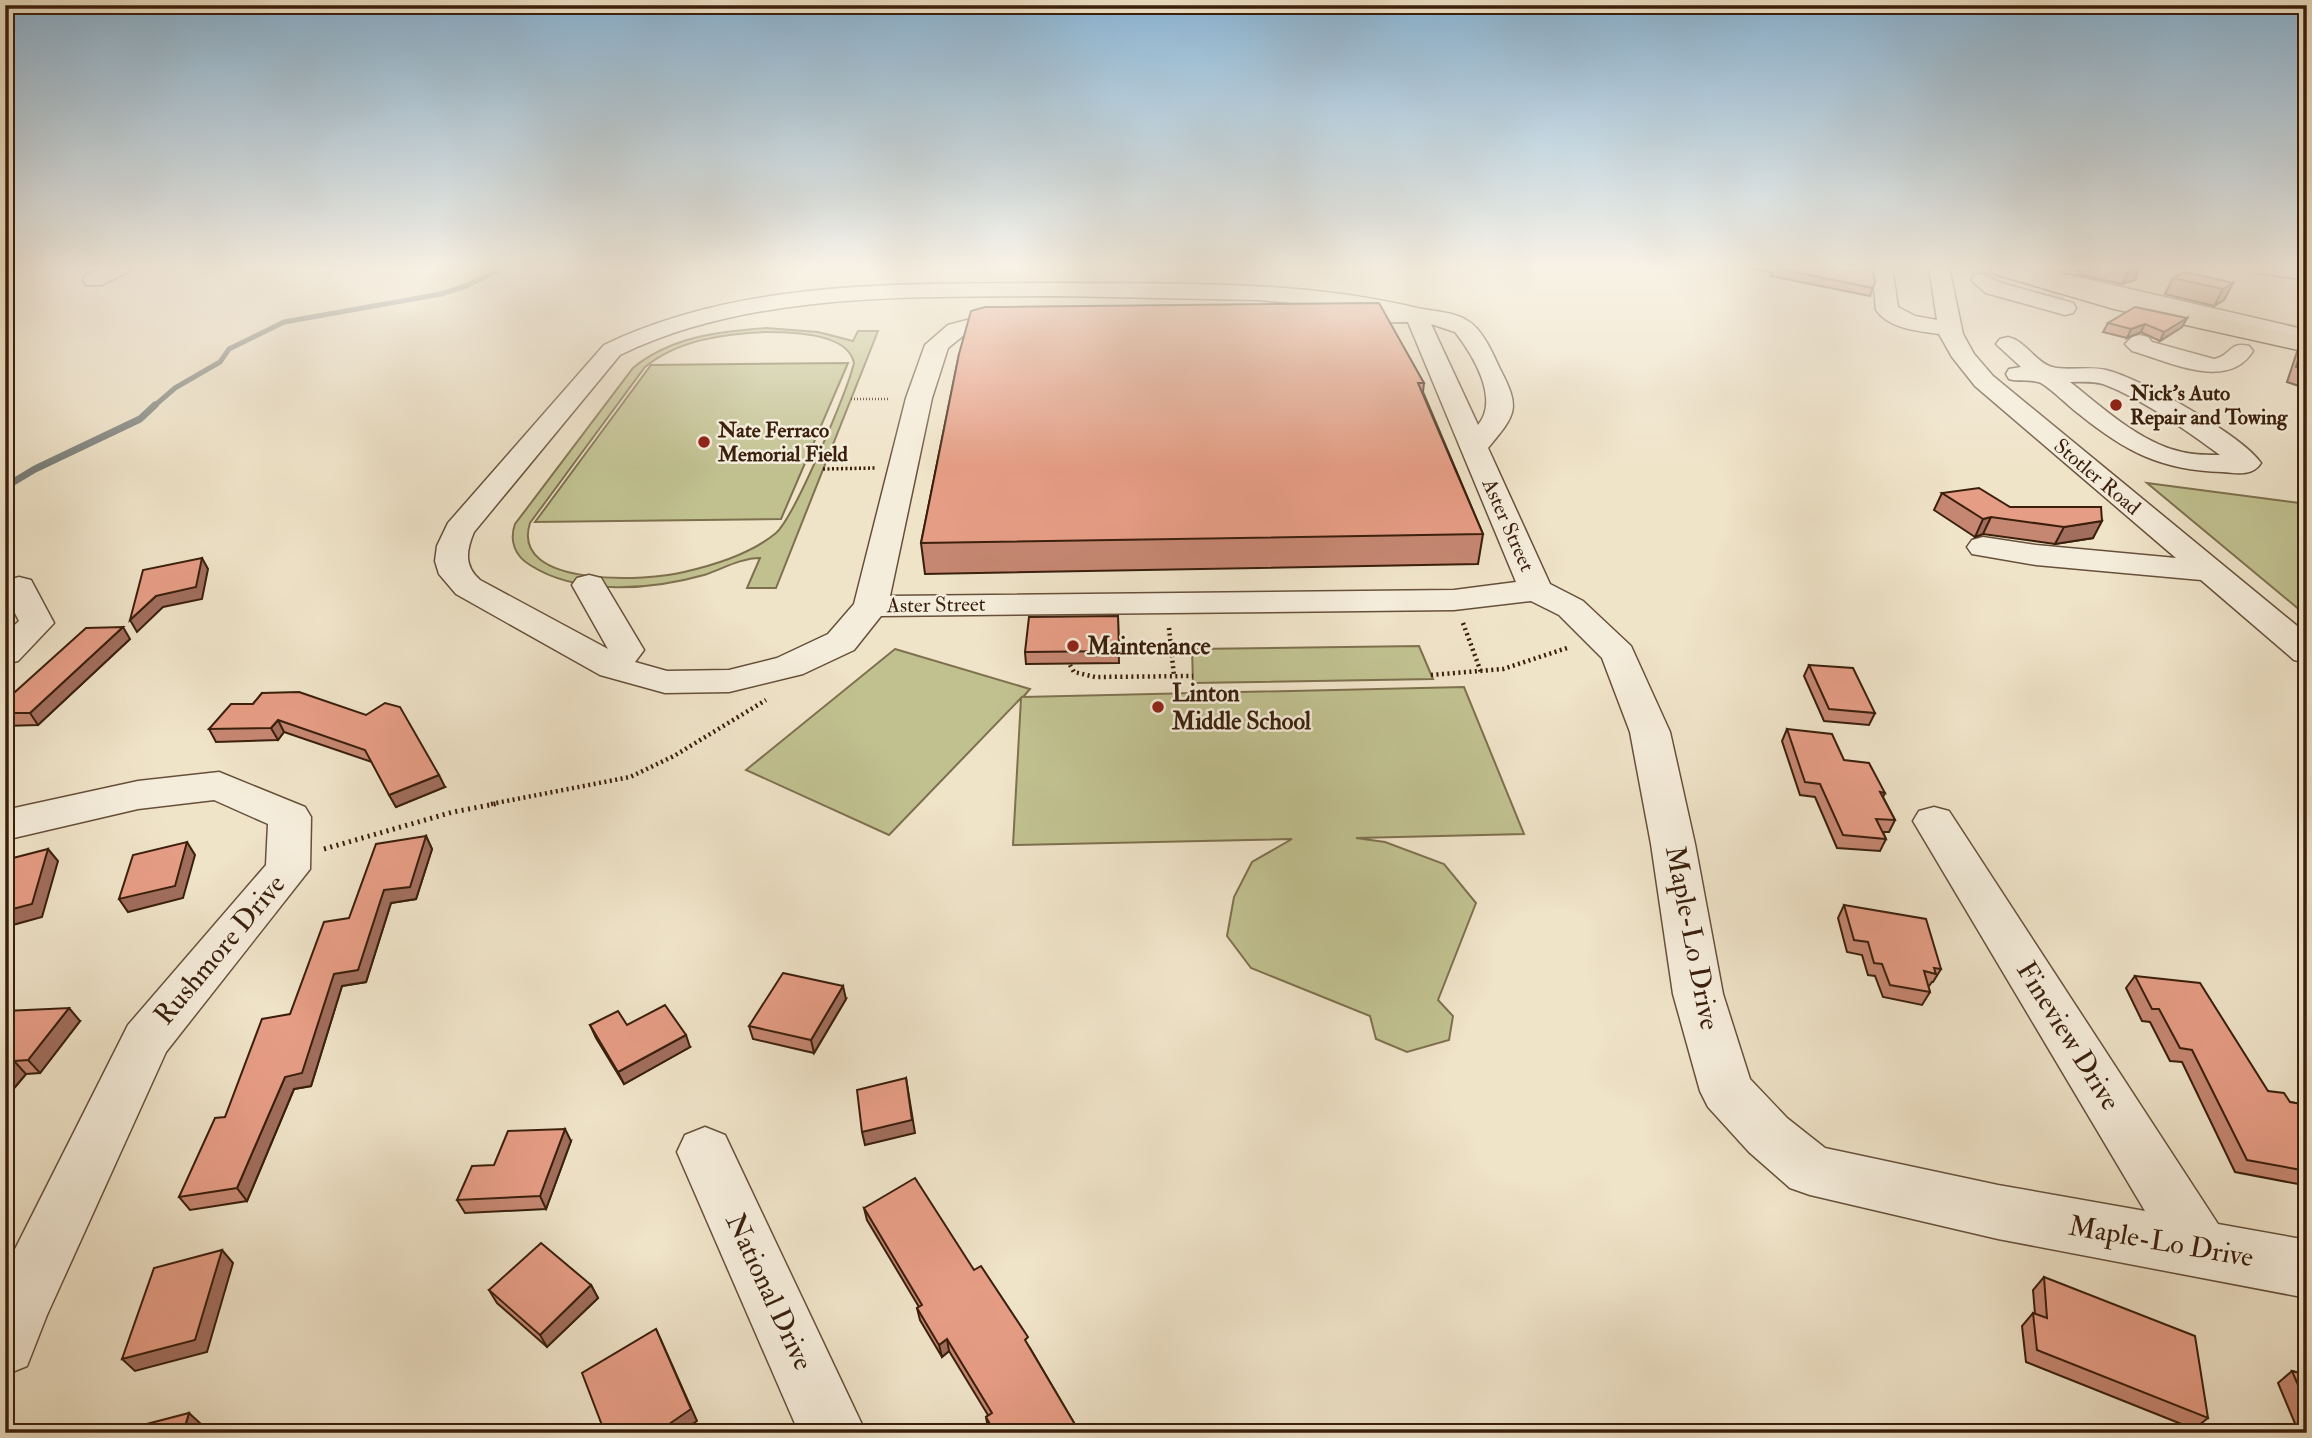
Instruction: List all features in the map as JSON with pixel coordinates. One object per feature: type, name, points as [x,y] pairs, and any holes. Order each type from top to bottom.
[{"type":"main road","points":[[2233,334],[2307,345]]},
{"type":"street","points":[[643,334],[612,351],[459,530],[449,555],[457,577],[468,587],[613,667],[665,682],[729,681],[790,666],[841,642],[871,606],[919,398],[937,345],[951,334]]},
{"type":"street","name":"Aster Street","points":[[871,606],[1454,600],[1536,590],[1424,334]]},
{"type":"street","points":[[1468,334],[1500,393],[1502,413],[1474,447]]},
{"type":"street","name":"Stotler Road","points":[[1953,334],[1964,357],[1978,373],[2022,413],[2304,647]]},
{"type":"street","points":[[2244,334],[2242,337],[2238,358],[2222,366],[2137,344],[2153,337],[2242,337],[2307,337]]},
{"type":"street","points":[[1978,373],[2045,374],[2092,375],[2122,384],[2228,448],[2247,463],[2243,465],[2179,460],[2164,456],[2100,417],[2045,374],[2008,344]]},
{"type":"street","points":[[1983,547],[2036,555],[2210,571]]},
{"type":"street","points":[[589,585],[626,650],[613,667]]},
{"type":"street","name":"Maple-Lo Drive","points":[[1536,590],[1571,608],[1618,654],[1650,732],[1673,844],[1698,994],[1727,1090],[1768,1135],[1810,1170],[1998,1212],[2307,1269]]},
{"type":"street","points":[[5,653],[37,623],[12,591]]},
{"type":"street","name":"Rushmore Drive","points":[[5,825],[138,795],[219,786],[290,817],[288,869],[226,939],[146,1040],[18,1308],[5,1344]]},
{"type":"street","name":"Fineview Drive","points":[[1934,821],[2201,1250]]},
{"type":"street","name":"National Drive","points":[[705,1152],[834,1433]]},
{"type":"path","points":[[851,399],[919,398]]},
{"type":"path","points":[[823,469],[903,468]]},
{"type":"path","points":[[1454,600],[1481,671]]},
{"type":"path","points":[[1166,603],[1174,676]]},
{"type":"path","points":[[1431,675],[1511,667],[1553,650],[1576,647],[1598,633]]},
{"type":"path","points":[[1070,666],[1074,673],[1083,676],[1193,676]]},
{"type":"path","points":[[289,855],[348,844],[453,812],[630,777],[674,756],[778,693]]},
{"type":"green space","points":[[713,334],[742,334],[686,345],[672,350],[645,367],[530,523],[529,544],[540,560],[561,570],[586,576],[615,578],[667,575],[696,569],[732,558],[755,547],[776,533],[785,522],[831,425],[854,363],[841,345],[802,334],[826,334],[853,341],[856,334],[877,334],[776,588],[747,588],[760,558],[683,580],[638,587],[592,586],[570,582],[530,565],[520,557],[515,548],[515,524],[633,368],[663,349]]},
{"type":"green space","name":"Nate Ferraco Memorial Field","points":[[848,363],[781,519],[535,522],[651,365]]},
{"type":"green space","points":[[2147,483],[2307,504],[2307,616]]},
{"type":"green space","points":[[1419,646],[1433,679],[1193,683],[1192,649]]},
{"type":"green space","points":[[895,649],[1030,689],[1023,697],[1464,687],[1524,834],[1356,838],[1385,842],[1444,864],[1476,903],[1438,1000],[1453,1016],[1449,1040],[1407,1052],[1376,1039],[1370,1016],[1251,968],[1227,936],[1234,897],[1252,862],[1292,839],[1013,845],[1021,698],[889,835],[746,770]]},
{"type":"building","points":[[965,334],[1396,334],[1424,383],[1418,383],[1483,534],[921,543]]},
{"type":"building","points":[[2307,338],[2307,371],[2296,367]]},
{"type":"building","points":[[1979,488],[2010,507],[2101,507],[2102,521],[2064,527],[1991,517],[1983,519],[1942,493]]},
{"type":"building","points":[[202,558],[196,587],[156,596],[130,620],[143,570]]},
{"type":"building","name":"Maintenance","points":[[1118,616],[1119,651],[1025,652],[1029,617]]},
{"type":"building","points":[[123,627],[30,713],[5,713],[5,701],[86,628]]},
{"type":"building","points":[[1809,665],[1853,668],[1875,713],[1829,709]]},
{"type":"building","points":[[299,692],[366,715],[385,703],[400,707],[439,775],[389,795],[365,750],[278,720],[271,728],[209,729],[231,704],[253,704],[262,693]]},
{"type":"building","points":[[1787,729],[1832,734],[1844,760],[1869,763],[1885,793],[1880,792],[1895,820],[1876,819],[1886,839],[1843,835],[1820,784],[1805,782]]},
{"type":"building","points":[[426,836],[410,887],[384,890],[358,970],[334,974],[302,1073],[285,1077],[237,1188],[179,1197],[215,1118],[225,1117],[262,1019],[290,1014],[324,922],[349,918],[376,844]]},
{"type":"building","points":[[187,842],[175,886],[119,899],[133,855]]},
{"type":"building","points":[[48,849],[32,904],[5,911],[5,860]]},
{"type":"building","points":[[1844,905],[1926,919],[1941,969],[1934,968],[1936,974],[1924,971],[1930,992],[1890,985],[1882,964],[1874,963],[1868,942],[1854,940]]},
{"type":"building","points":[[783,973],[843,986],[811,1040],[749,1026]]},
{"type":"building","points":[[2135,976],[2200,983],[2268,1091],[2284,1093],[2290,1102],[2307,1105],[2307,1149],[2302,1149],[2307,1157],[2307,1171],[2247,1160],[2192,1050],[2180,1048],[2159,1009],[2152,1009]]},
{"type":"building","points":[[665,1005],[686,1035],[618,1072],[590,1025],[618,1011],[627,1025]]},
{"type":"building","points":[[69,1008],[28,1060],[14,1061],[5,1072],[5,1011]]},
{"type":"building","points":[[906,1078],[912,1120],[862,1132],[857,1090]]},
{"type":"building","points":[[565,1129],[540,1196],[457,1200],[472,1166],[494,1165],[508,1131]]},
{"type":"building","points":[[915,1178],[974,1270],[981,1266],[1028,1337],[1025,1340],[1080,1433],[995,1433],[986,1417],[992,1413],[947,1339],[939,1345],[917,1308],[922,1305],[864,1208]]},
{"type":"building","points":[[541,1243],[591,1285],[540,1335],[489,1290]]},
{"type":"building","points":[[222,1250],[195,1340],[122,1359],[154,1268]]},
{"type":"building","points":[[2044,1277],[2195,1336],[2208,1418],[2037,1350],[2033,1313],[2047,1318]]},
{"type":"building","points":[[656,1329],[691,1409],[656,1433],[605,1433],[582,1373]]},
{"type":"building","points":[[2292,1371],[2307,1375],[2307,1406]]},
{"type":"building","points":[[189,1413],[183,1433],[112,1433]]},
{"type":"waterway","points":[[153,407],[175,388],[220,362],[229,349],[259,334]]},
{"type":"waterway","points":[[5,487],[35,469],[140,419],[155,405]]},
{"type":"place","name":"Nick's Auto Repair and Towing","points":[[2116,405]]},
{"type":"place","name":"Nate Ferraco Memorial Field","points":[[704,442]]},
{"type":"place","name":"Maintenance","points":[[1073,646]]},
{"type":"place","name":"Linton Middle School","points":[[1158,707]]}]
